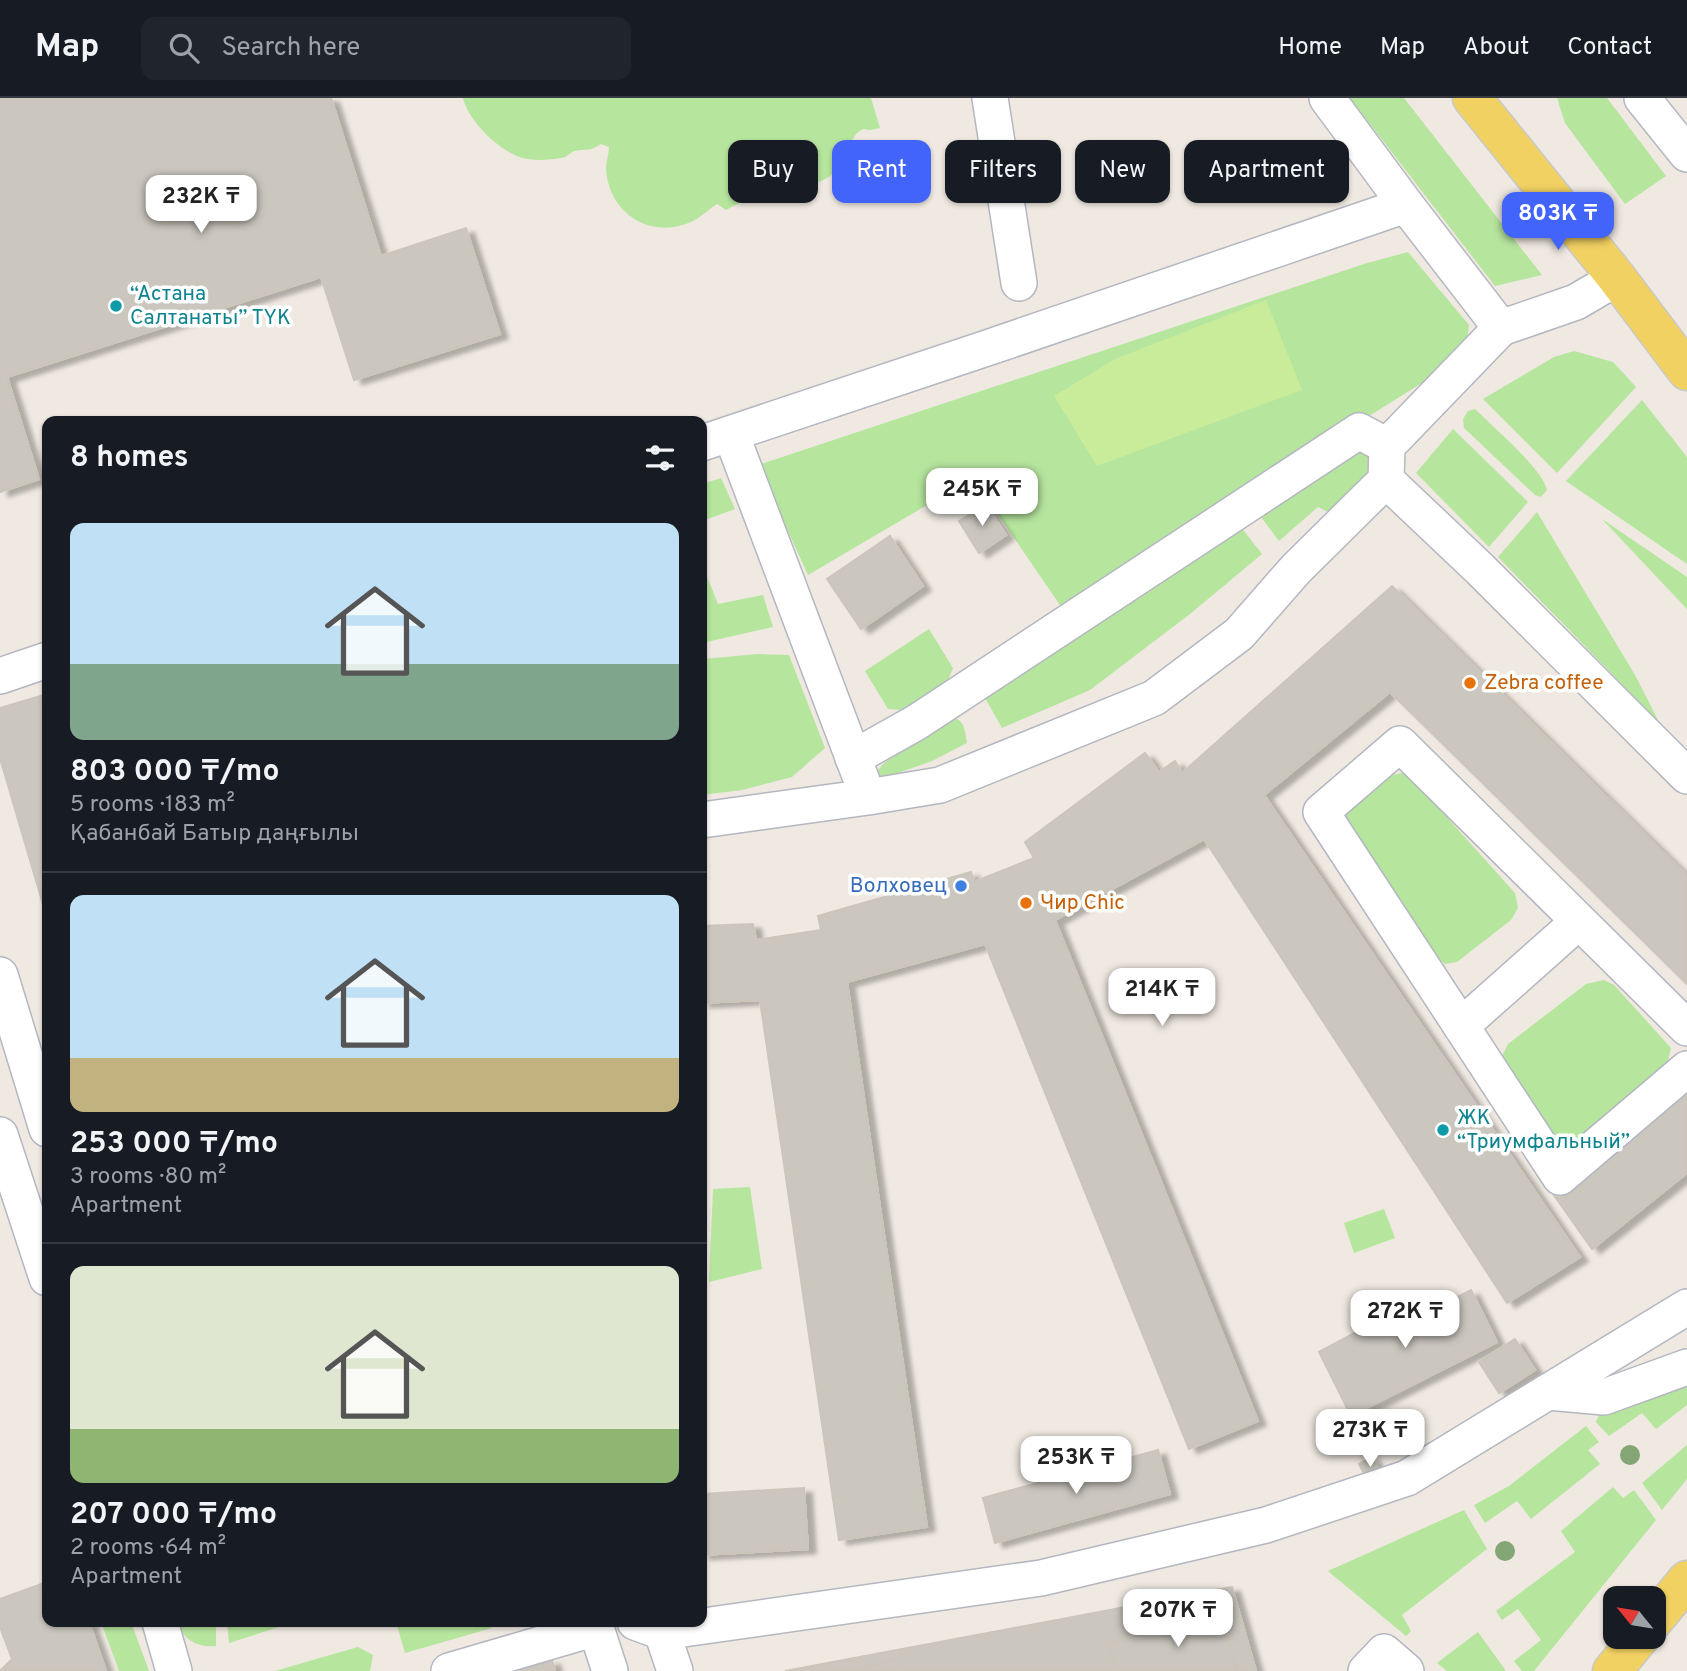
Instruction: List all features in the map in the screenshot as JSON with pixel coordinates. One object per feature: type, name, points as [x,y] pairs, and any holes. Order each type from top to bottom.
[{"type":"main road","points":[[1472,98],[1617,278],[1687,371]]},
{"type":"main road","points":[[1666,1605],[1687,1580]]},
{"type":"main road","points":[[1612,1671],[1630,1649]]},
{"type":"street","points":[[990,98],[1019,283]]},
{"type":"street","points":[[1327,98],[1501,328]]},
{"type":"street","points":[[1642,98],[1687,154]]},
{"type":"street","points":[[868,797],[716,439],[1406,205]]},
{"type":"street","points":[[707,819],[940,785],[1154,698],[1239,634],[1296,569],[1386,480],[1387,446],[1501,328],[1576,302],[1617,278]]},
{"type":"street","points":[[853,758],[918,722],[1359,431],[1387,446]]},
{"type":"street","points":[[1386,480],[1490,579],[1687,776]]},
{"type":"street","points":[[0,676],[42,662]]},
{"type":"street","points":[[1687,1028],[1400,744],[1321,812],[1560,1177],[1687,1069]]},
{"type":"street","points":[[1461,1026],[1578,922]]},
{"type":"street","points":[[0,975],[42,1113]]},
{"type":"street","points":[[0,1135],[42,1263]]},
{"type":"street","points":[[707,1620],[1041,1578],[1266,1525],[1407,1478],[1687,1307]]},
{"type":"street","points":[[1548,1392],[1604,1397],[1687,1367]]},
{"type":"street","points":[[161,1627],[174,1671]]},
{"type":"street","points":[[648,1627],[675,1671]]},
{"type":"street","points":[[450,1671],[596,1628],[610,1671]]},
{"type":"street","points":[[1366,1671],[1384,1652],[1406,1671]]},
{"type":"green space","points":[[463,98],[871,98],[880,128],[863,129],[853,140],[832,140],[832,174],[819,182],[818,140],[728,140],[728,203],[739,203],[726,210],[717,204],[691,222],[676,227],[661,227],[634,219],[614,198],[606,168],[609,147],[601,144],[557,159],[523,158],[495,143],[466,107]]},
{"type":"green space","points":[[1350,98],[1404,98],[1542,275],[1495,286]]},
{"type":"green space","points":[[1557,98],[1607,98],[1666,176],[1625,204],[1565,123]]},
{"type":"green space","points":[[1408,252],[1469,325],[1465,356],[1062,608],[973,478],[808,575],[758,465],[1364,264]]},
{"type":"green space","points":[[1266,300],[1302,390],[1097,466],[1054,396],[1115,359]]},
{"type":"green space","points":[[1574,351],[1613,362],[1636,387],[1557,473],[1483,399],[1554,357]]},
{"type":"green space","points":[[1642,400],[1687,457],[1687,564],[1566,481]]},
{"type":"green space","points":[[1475,409],[1536,471],[1547,490],[1541,497],[1535,495],[1464,428],[1463,419],[1468,411]]},
{"type":"green space","points":[[1453,429],[1528,502],[1489,547],[1416,473]]},
{"type":"green space","points":[[1344,447],[1368,455],[1378,469],[1334,515],[1318,507],[1279,541],[1258,513]]},
{"type":"green space","points":[[721,478],[735,509],[707,519],[707,482]]},
{"type":"green space","points":[[1537,512],[1635,675],[1659,722],[1498,557]]},
{"type":"green space","points":[[1602,519],[1687,577],[1687,609]]},
{"type":"green space","points":[[1240,526],[1262,554],[1190,614],[1090,690],[1002,728],[985,698]]},
{"type":"green space","points":[[707,576],[718,604],[763,595],[773,627],[707,642]]},
{"type":"green space","points":[[929,629],[953,668],[947,683],[902,710],[888,709],[865,671]]},
{"type":"green space","points":[[758,654],[789,655],[825,748],[792,777],[742,790],[707,794],[707,659]]},
{"type":"green space","points":[[944,716],[956,718],[962,723],[967,743],[932,761],[884,778],[875,774],[883,764]]},
{"type":"green space","points":[[1406,772],[1515,893],[1518,908],[1511,920],[1457,962],[1445,964],[1436,957],[1345,827],[1346,814],[1385,777]]},
{"type":"green space","points":[[1604,980],[1614,985],[1671,1048],[1665,1073],[1569,1153],[1558,1147],[1506,1069],[1502,1056],[1508,1044],[1586,984]]},
{"type":"green space","points":[[750,1187],[762,1269],[709,1282],[713,1189]]},
{"type":"green space","points":[[1384,1209],[1395,1238],[1354,1253],[1344,1223]]},
{"type":"green space","points":[[1687,1382],[1687,1405],[1656,1429],[1642,1413],[1609,1436],[1596,1422],[1599,1415]]},
{"type":"green space","points":[[1586,1426],[1599,1442],[1588,1450],[1600,1464],[1531,1519],[1517,1501],[1485,1523],[1474,1505],[1509,1486]]},
{"type":"green space","points":[[1687,1445],[1687,1479],[1662,1510],[1642,1483]]},
{"type":"green space","points":[[1613,1487],[1623,1498],[1634,1490],[1656,1520],[1534,1671],[1522,1671],[1514,1661],[1541,1640],[1518,1609],[1502,1620],[1496,1611],[1575,1552],[1561,1531]]},
{"type":"green space","points":[[1464,1510],[1487,1549],[1402,1615],[1411,1631],[1406,1636],[1328,1571]]},
{"type":"green space","points":[[103,1627],[133,1627],[149,1671],[119,1671]]},
{"type":"green space","points":[[216,1627],[216,1646],[203,1646],[192,1642],[180,1628]]},
{"type":"green space","points":[[227,1627],[279,1627],[229,1643]]},
{"type":"green space","points":[[397,1627],[492,1628],[405,1653]]},
{"type":"green space","points":[[1478,1632],[1506,1671],[1447,1671],[1437,1663]]},
{"type":"green space","points":[[358,1647],[373,1655],[370,1671],[275,1671]]},
{"type":"building","name":"“Астана Салтанаты” ТҮК","points":[[0,98],[331,98],[381,256],[466,228],[500,334],[354,380],[321,277],[7,377],[39,479],[0,492]]},
{"type":"building","points":[[986,504],[1006,535],[979,553],[959,521]]},
{"type":"building","points":[[890,536],[923,586],[861,629],[827,579]]},
{"type":"building","name":"ЖК “Триумфальный”","points":[[1392,586],[1687,876],[1687,984],[1390,692],[1264,795],[1580,1257],[1507,1303],[1204,839],[1055,920],[1258,1421],[1189,1449],[985,944],[847,982],[927,1527],[839,1540],[760,1000],[707,1003],[707,926],[753,924],[756,940],[821,930],[818,916],[971,872],[974,882],[1034,858],[1025,842],[1145,753],[1159,772],[1175,761],[1182,773]]},
{"type":"building","points":[[42,695],[42,901],[0,758],[0,708]]},
{"type":"building","points":[[1687,1086],[1687,1173],[1592,1249],[1551,1191]]},
{"type":"building","points":[[1471,1290],[1497,1342],[1351,1416],[1319,1352],[1366,1327],[1362,1318],[1391,1304],[1401,1325]]},
{"type":"building","points":[[1515,1339],[1535,1370],[1499,1393],[1479,1362]]},
{"type":"building","points":[[1158,1450],[1170,1494],[995,1543],[983,1498]]},
{"type":"building","points":[[1372,1457],[1381,1475],[1368,1481],[1359,1464]]},
{"type":"building","points":[[804,1488],[808,1549],[707,1555],[707,1494]]},
{"type":"building","points":[[42,1584],[42,1627],[91,1627],[106,1671],[0,1671],[12,1659],[0,1627],[0,1599]]},
{"type":"building","points":[[1232,1587],[1256,1671],[785,1671]]},
{"type":"building","points":[[1223,1615],[1237,1671],[1116,1671],[1109,1643]]},
{"type":"building","points":[[900,1658],[904,1671],[851,1671]]},
{"type":"building","points":[[552,1660],[555,1671],[518,1671]]},
{"type":"place","name":"“Астана Салтанаты” ТҮК","points":[[116,306]]},
{"type":"place","name":"Zebra coffee","points":[[1470,683]]},
{"type":"place","name":"Волховец","points":[[961,886]]},
{"type":"place","name":"Чир Chic","points":[[1026,903]]},
{"type":"place","name":"ЖК “Триумфальный”","points":[[1443,1130]]}]
